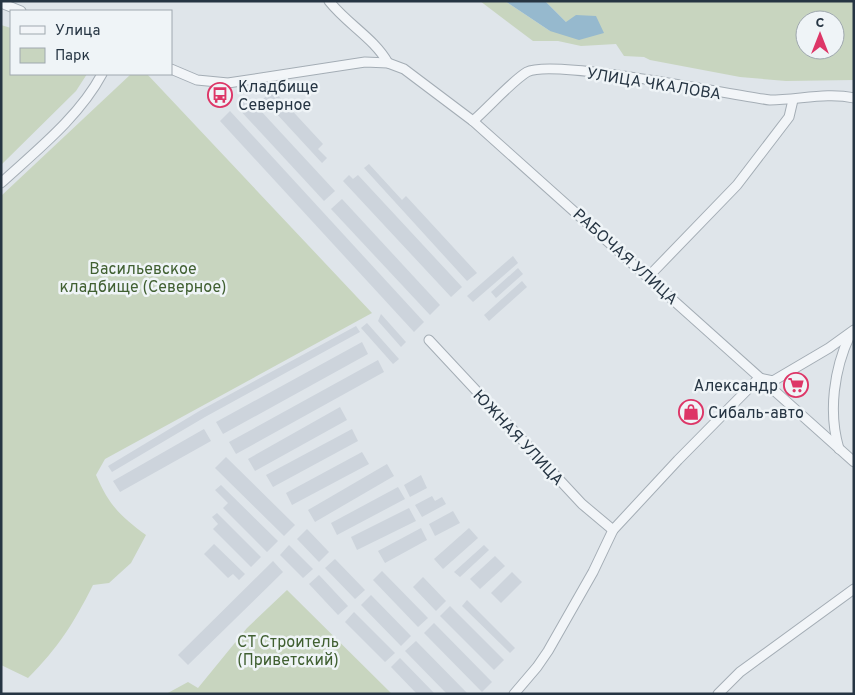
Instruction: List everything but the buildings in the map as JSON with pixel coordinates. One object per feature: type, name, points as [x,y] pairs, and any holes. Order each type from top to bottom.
[{"type":"street","name":"РАБОЧАЯ УЛИЦА","points":[[329,1],[342,18],[379,47],[388,63]]},
{"type":"street","points":[[1,3],[19,10]]},
{"type":"street","name":"РАБОЧАЯ УЛИЦА","points":[[172,69],[197,80],[228,83],[365,62],[388,63],[404,69],[474,122],[649,276],[759,378],[854,462]]},
{"type":"street","name":"УЛИЦА ЧКАЛОВА","points":[[474,122],[528,72],[537,70],[600,73],[748,97],[793,100],[839,94],[854,98]]},
{"type":"street","points":[[1,183],[92,93],[101,75]]},
{"type":"street","points":[[649,276],[692,234],[737,185],[788,117],[793,100]]},
{"type":"street","points":[[514,694],[548,651],[593,572],[613,530],[678,460],[759,378],[773,381],[829,348],[852,331]]},
{"type":"street","points":[[839,449],[834,431],[833,409],[839,366],[852,331]]},
{"type":"street","name":"ЮЖНАЯ УЛИЦА","points":[[429,340],[582,504],[613,530]]},
{"type":"street","points":[[718,694],[740,672],[854,590]]},
{"type":"shaded area","points":[[273,90],[323,144],[318,149],[327,158],[322,163],[263,99]]},
{"type":"shaded area","points":[[248,97],[335,191],[324,201],[237,107]]},
{"type":"shaded area","points":[[230,111],[424,322],[414,332],[220,121]]},
{"type":"shaded area","points":[[369,164],[402,200],[406,196],[477,273],[467,281],[364,168]]},
{"type":"shaded area","points":[[349,175],[353,179],[358,175],[462,287],[451,297],[343,181]]},
{"type":"shaded area","points":[[342,199],[440,305],[430,315],[331,209]]},
{"type":"shaded area","points":[[513,256],[518,263],[473,302],[467,296]]},
{"type":"shaded area","points":[[518,268],[523,274],[496,298],[491,292]]},
{"type":"shaded area","points":[[522,281],[527,287],[489,321],[484,315]]},
{"type":"shaded area","points":[[381,314],[406,342],[401,347],[378,321]]},
{"type":"shaded area","points":[[367,323],[399,359],[393,364],[361,328]]},
{"type":"shaded area","points":[[356,326],[360,332],[205,417],[112,472],[108,466],[201,410]]},
{"type":"shaded area","points":[[362,342],[368,354],[223,434],[216,422]]},
{"type":"shaded area","points":[[378,360],[384,372],[236,454],[229,442]]},
{"type":"shaded area","points":[[340,407],[347,420],[255,471],[248,459]]},
{"type":"shaded area","points":[[204,429],[211,441],[120,492],[113,481]]},
{"type":"shaded area","points":[[352,429],[358,441],[273,487],[266,475]]},
{"type":"shaded area","points":[[362,452],[369,464],[292,505],[286,493]]},
{"type":"shaded area","points":[[226,457],[295,525],[284,536],[215,468]]},
{"type":"shaded area","points":[[387,464],[394,476],[315,522],[308,510]]},
{"type":"shaded area","points":[[421,475],[427,488],[410,497],[404,485]]},
{"type":"shaded area","points":[[221,485],[278,541],[267,552],[223,508],[228,503],[215,490]]},
{"type":"shaded area","points":[[398,487],[405,499],[337,535],[331,523]]},
{"type":"shaded area","points":[[432,496],[435,501],[442,497],[446,504],[422,517],[415,505]]},
{"type":"shaded area","points":[[409,508],[416,521],[357,550],[351,537]]},
{"type":"shaded area","points":[[453,511],[460,523],[435,536],[429,524]]},
{"type":"shaded area","points":[[217,513],[261,557],[251,567],[213,529],[218,524],[212,517]]},
{"type":"shaded area","points":[[421,528],[427,540],[385,563],[378,551]]},
{"type":"shaded area","points":[[469,528],[478,538],[443,569],[434,559]]},
{"type":"shaded area","points":[[307,529],[329,552],[319,562],[297,539]]},
{"type":"shaded area","points":[[214,544],[245,574],[239,580],[233,574],[228,578],[204,554]]},
{"type":"shaded area","points":[[289,545],[313,569],[303,578],[280,555]]},
{"type":"shaded area","points":[[484,545],[489,550],[460,577],[454,572]]},
{"type":"shaded area","points":[[495,556],[505,566],[480,589],[470,579]]},
{"type":"shaded area","points":[[335,559],[365,590],[355,599],[325,568]]},
{"type":"shaded area","points":[[273,561],[283,572],[188,665],[178,655]]},
{"type":"shaded area","points":[[382,571],[428,618],[418,627],[373,580]]},
{"type":"shaded area","points":[[512,572],[522,582],[501,603],[491,593]]},
{"type":"shaded area","points":[[319,575],[348,606],[338,615],[309,584]]},
{"type":"shaded area","points":[[423,577],[446,601],[436,611],[413,587]]},
{"type":"shaded area","points":[[371,595],[411,636],[401,646],[361,605]]},
{"type":"shaded area","points":[[467,600],[515,648],[510,653],[462,606]]},
{"type":"shaded area","points":[[450,606],[504,660],[494,670],[440,616]]},
{"type":"shaded area","points":[[354,612],[395,653],[385,662],[345,622]]},
{"type":"shaded area","points":[[434,623],[492,682],[482,692],[424,633]]},
{"type":"shaded area","points":[[416,641],[468,694],[447,694],[405,651]]},
{"type":"shaded area","points":[[400,658],[435,694],[417,694],[391,667]]},
{"type":"green space","points":[[480,1],[505,1],[550,31],[566,22],[545,1],[854,1],[854,80],[786,81],[740,77],[650,60],[644,57],[624,56],[616,44],[581,46],[558,41],[533,41]]},
{"type":"green space","points":[[1,25],[10,28],[10,75],[86,75],[76,91],[1,165]]},
{"type":"green space","name":"Васильевское кладбище (Северное)","points":[[130,75],[148,75],[372,313],[105,459],[96,475],[106,494],[122,516],[146,535],[131,563],[109,583],[93,585],[65,634],[28,678],[1,665],[1,196]]},
{"type":"green space","name":"СТ Строитель (Приветский)","points":[[287,590],[392,694],[166,694],[188,682],[198,688],[247,628]]},
{"type":"water","points":[[505,1],[545,1],[566,22],[576,15],[596,16],[604,33],[579,40],[550,31]]},
{"type":"place","name":"Кладбище Северное","points":[[220,95]]},
{"type":"place","name":"Александр","points":[[796,385]]},
{"type":"place","name":"Сибаль-авто","points":[[691,412]]}]
